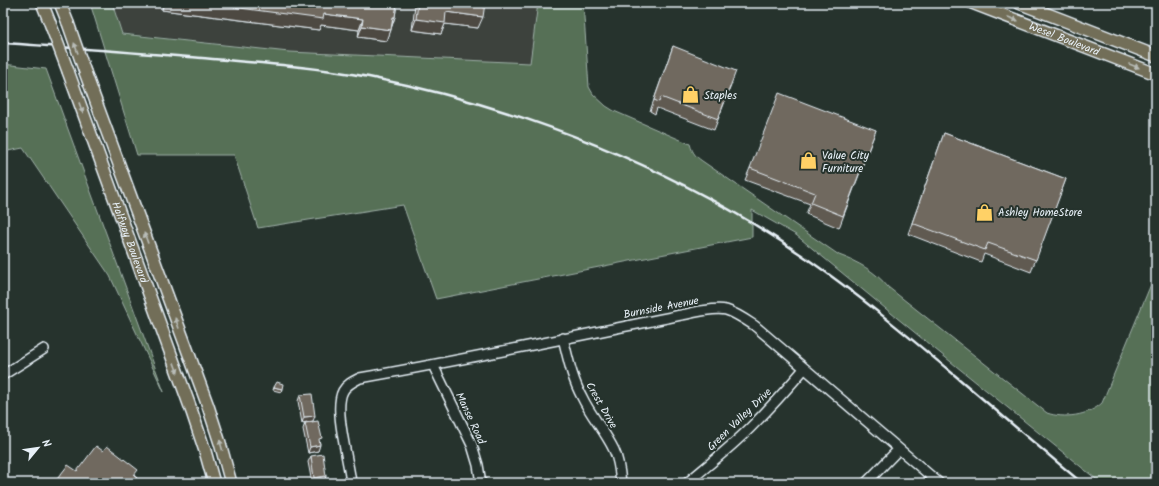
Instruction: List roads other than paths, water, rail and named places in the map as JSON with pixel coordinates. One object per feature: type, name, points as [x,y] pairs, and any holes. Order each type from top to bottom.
[{"type":"main road","name":"Halfway Boulevard","points":[[42,3],[192,412],[214,483]]},
{"type":"main road","name":"Halfway Boulevard","points":[[60,3],[208,406],[231,483]]},
{"type":"main road","name":"Wesel Boulevard","points":[[972,3],[1156,74]]},
{"type":"main road","name":"Wesel Boulevard","points":[[1019,3],[1156,56]]},
{"type":"street","name":"Burnside Avenue","points":[[351,483],[340,414],[340,399],[343,390],[351,382],[360,378],[433,365],[700,311],[715,310],[726,310],[736,314],[755,326],[939,483]]},
{"type":"street","name":"Crest Drive","points":[[563,338],[574,380],[581,397],[606,435],[614,451],[619,466],[621,483]]},
{"type":"street","points":[[3,375],[44,349]]},
{"type":"street","name":"Manse Road","points":[[433,365],[472,445],[478,464],[481,483]]},
{"type":"street","name":"Green Valley Drive","points":[[687,483],[750,428],[778,400],[804,369]]},
{"type":"street","points":[[866,483],[899,449]]},
{"type":"railway","points":[[3,43],[302,67],[369,77],[484,105],[597,145],[705,196],[757,226],[806,258],[845,286],[902,331],[1082,483]]},
{"type":"place","name":"Staples","points":[[691,95]]},
{"type":"place","name":"Value City Furniture","points":[[809,161]]},
{"type":"place","name":"Ashley HomeStore","points":[[985,212]]}]
